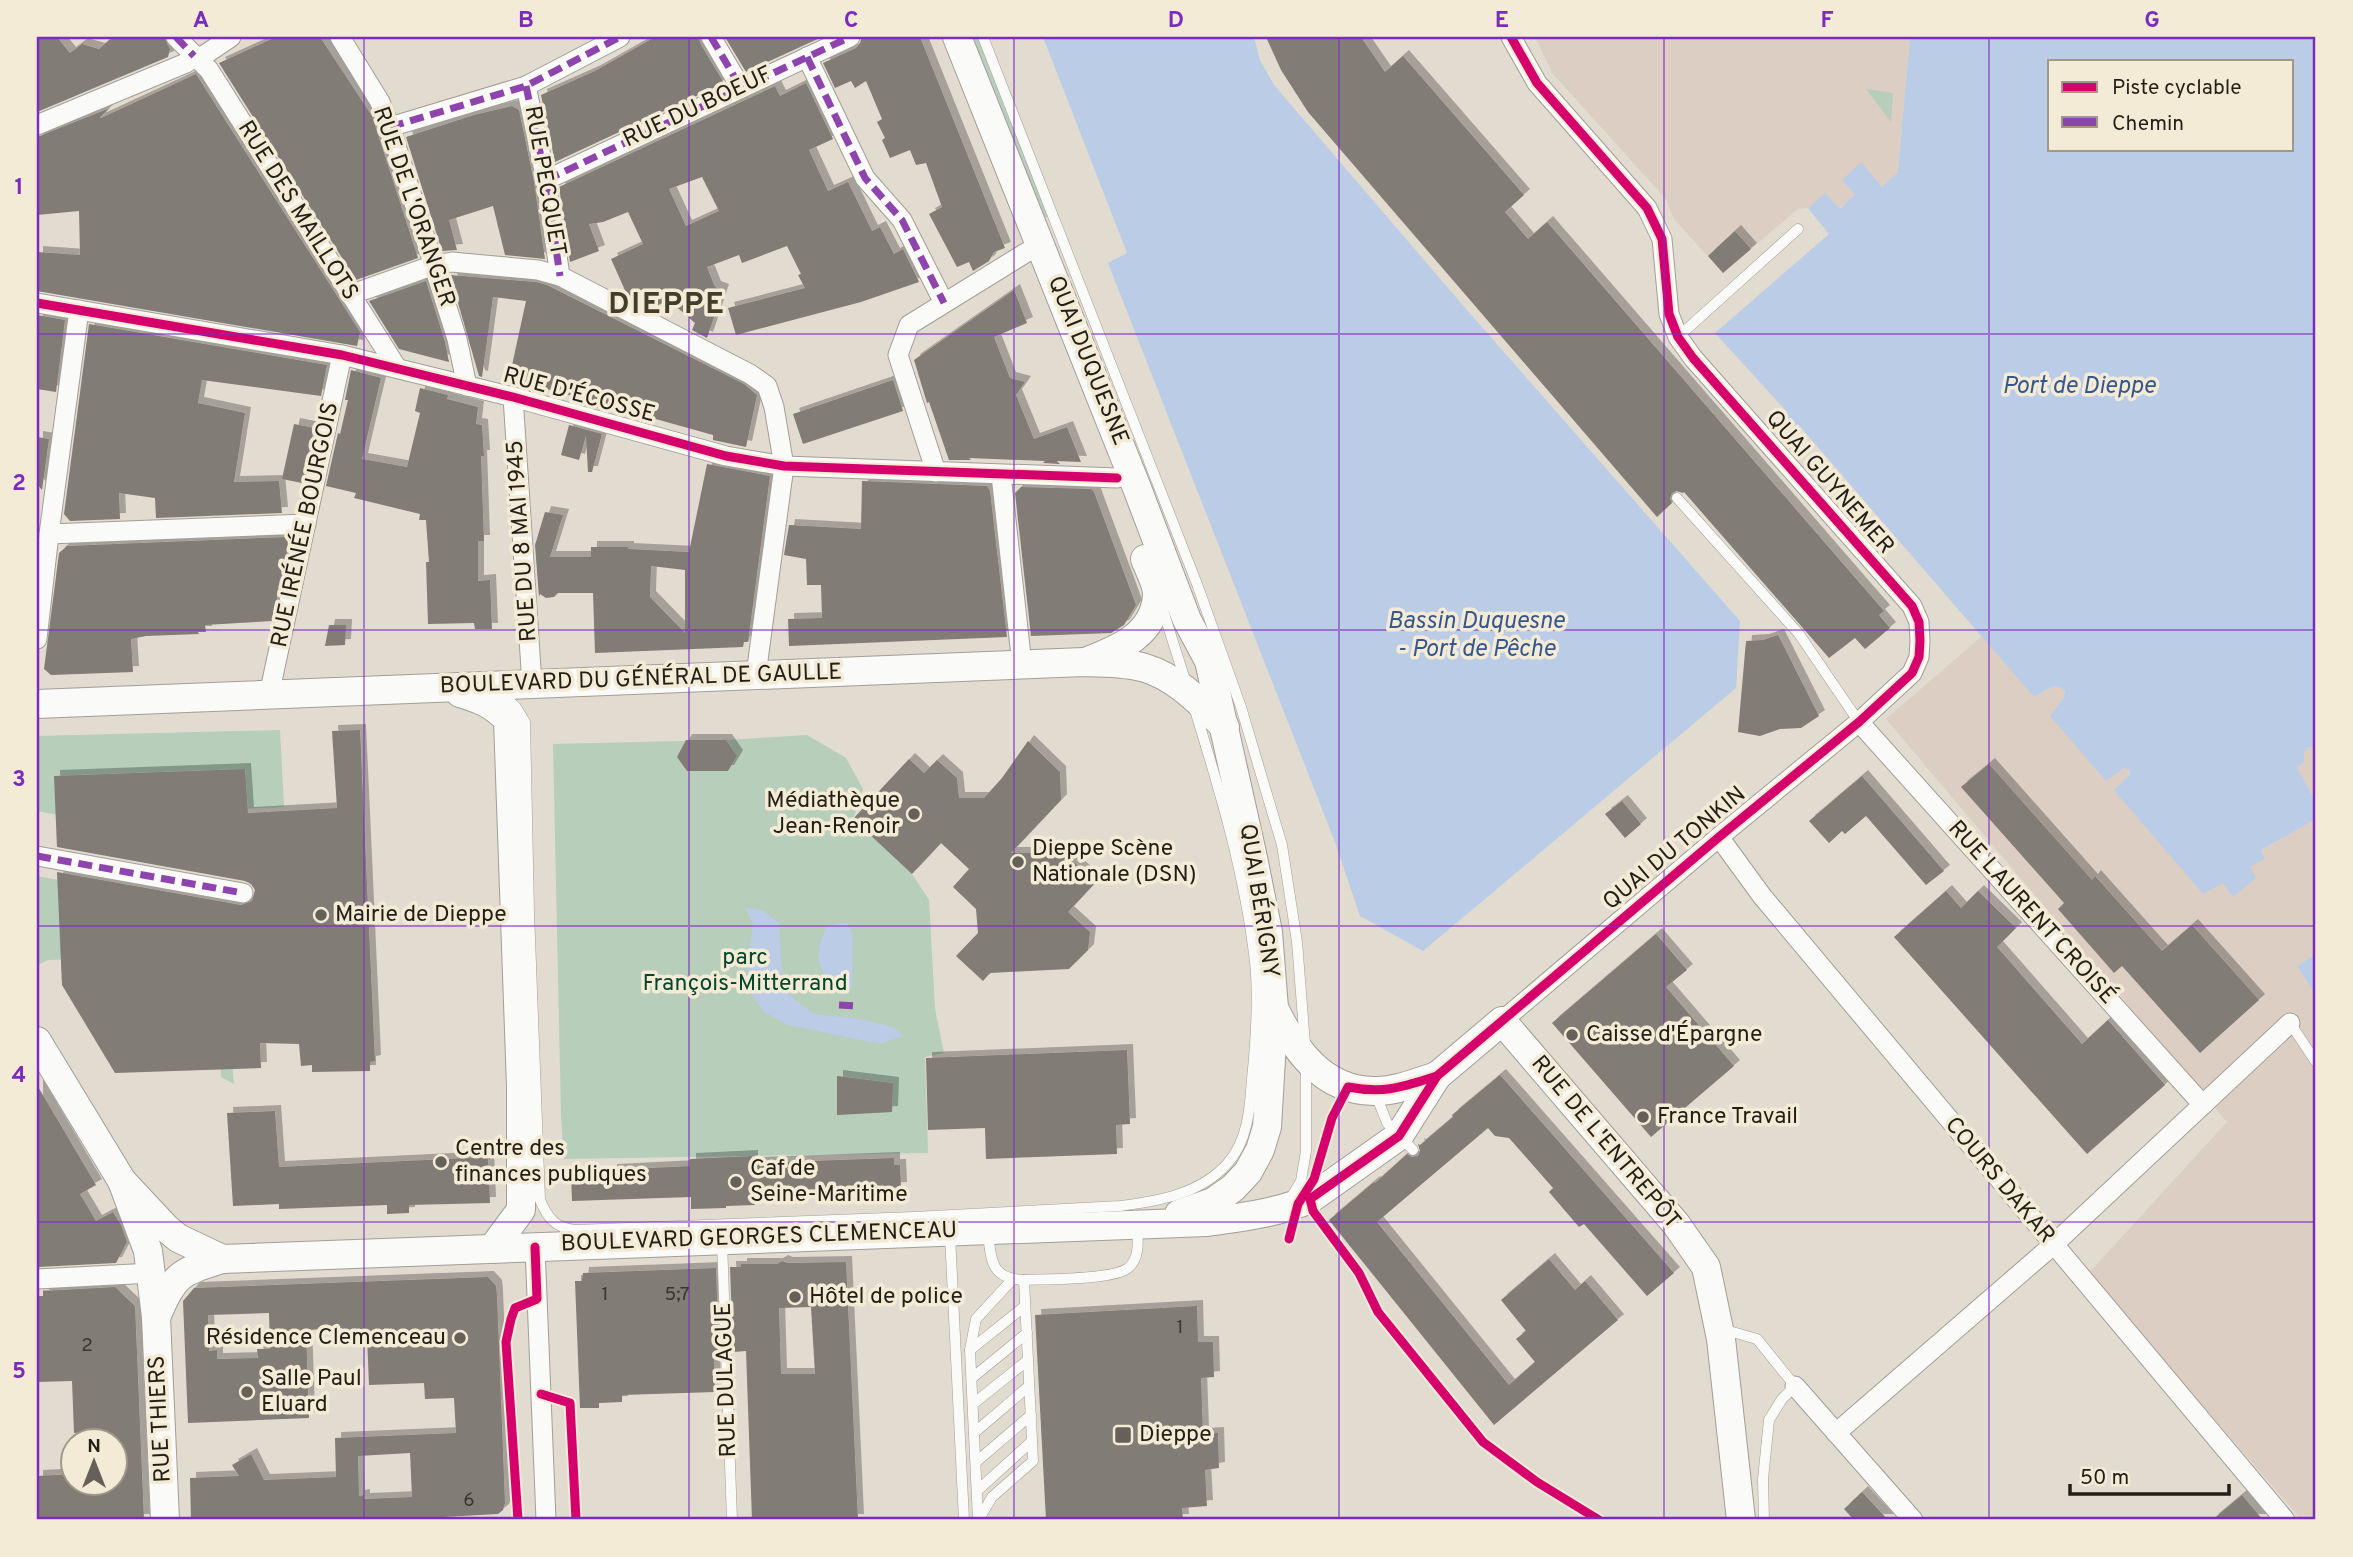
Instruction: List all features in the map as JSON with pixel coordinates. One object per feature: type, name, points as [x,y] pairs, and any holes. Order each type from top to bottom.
[{"type":"main road","name":"QUAI DUQUESNE","points":[[947,37],[1027,252],[1117,478],[1157,594]]},
{"type":"main road","name":"QUAI DUQUESNE","points":[[957,37],[1187,620],[1209,661],[1225,727]]},
{"type":"main road","points":[[1084,662],[1120,648],[1138,636],[1150,620],[1157,594]]},
{"type":"main road","name":"BOULEVARD DU GÉNÉRAL DE GAULLE","points":[[37,704],[1084,662],[1145,668],[1189,692],[1225,727]]},
{"type":"main road","points":[[444,688],[496,707],[508,720],[521,1087],[521,1210],[492,1249]]},
{"type":"main road","name":"QUAI BÉRIGNY","points":[[1145,1223],[1213,1202],[1233,1188],[1248,1172],[1260,1150],[1267,1126],[1274,1008],[1268,932],[1225,727]]},
{"type":"main road","name":"QUAI DU TONKIN","points":[[1274,1008],[1289,1039],[1306,1061],[1322,1074],[1348,1087],[1375,1091],[1401,1087],[1437,1076],[1502,1021]]},
{"type":"main road","name":"RUE DE L'ENTREPÔT","points":[[1502,1021],[1676,1224],[1706,1266],[1719,1328]]},
{"type":"main road","points":[[37,1041],[122,1181],[166,1228],[210,1254]]},
{"type":"main road","name":"QUAI DU TONKIN","points":[[1145,1223],[1207,1222],[1248,1217],[1298,1203],[1406,1143],[1437,1076]]},
{"type":"main road","name":"RUE THIERS","points":[[122,1181],[141,1227],[152,1273],[166,1520]]},
{"type":"main road","name":"BOULEVARD GEORGES CLEMENCEAU","points":[[210,1254],[492,1249],[1145,1223]]},
{"type":"main road","name":"RUE THIERS","points":[[156,1317],[177,1279],[210,1254]]},
{"type":"main road","points":[[1719,1328],[1741,1520]]},
{"type":"street","name":"RUE DES MAILLOTS","points":[[176,37],[209,70],[397,368]]},
{"type":"street","points":[[37,125],[186,63],[194,57],[203,56],[231,37]]},
{"type":"street","name":"RUE DE L'ORANGER","points":[[340,37],[380,102],[390,127],[457,339],[467,386]]},
{"type":"street","points":[[390,127],[526,86],[620,37]]},
{"type":"street","points":[[711,37],[741,88]]},
{"type":"street","name":"RUE DU BOEUF","points":[[546,180],[850,37]]},
{"type":"street","name":"QUAI GUYNEMER","points":[[1511,37],[1537,83],[1647,208],[1662,239],[1669,314],[1678,337],[1693,358],[1912,606],[1919,622],[1920,641]]},
{"type":"street","points":[[807,57],[865,178],[902,220],[944,303]]},
{"type":"street","name":"RUE PECQUET","points":[[526,86],[546,180],[560,276]]},
{"type":"street","points":[[936,472],[898,355],[909,325],[1027,252]]},
{"type":"street","points":[[350,295],[434,265],[452,262],[538,270],[560,276],[750,374],[767,386],[774,407],[784,466],[757,675]]},
{"type":"street","name":"RUE D'ÉCOSSE","points":[[37,303],[342,355],[513,397],[726,456],[784,466],[1117,478]]},
{"type":"street","points":[[37,639],[48,534],[79,310]]},
{"type":"street","name":"RUE IRÉNÉE BOURGOIS","points":[[269,695],[342,355]]},
{"type":"street","name":"RUE DU 8 MAI 1945","points":[[513,397],[532,684]]},
{"type":"street","points":[[1000,475],[1022,665]]},
{"type":"street","points":[[48,534],[306,524]]},
{"type":"street","name":"QUAI DU TONKIN","points":[[1502,1021],[1719,836],[1859,722],[1912,673],[1919,657],[1920,641]]},
{"type":"street","name":"RUE LAURENT CROISÉ","points":[[1859,722],[2203,1105]]},
{"type":"street","name":"COURS DAKAR","points":[[1719,836],[1762,896],[2284,1520]]},
{"type":"street","points":[[37,856],[243,894]]},
{"type":"street","points":[[1836,1433],[2053,1245],[2290,1023]]},
{"type":"street","points":[[535,1247],[546,1520]]},
{"type":"street","points":[[37,1279],[152,1273]]},
{"type":"street","points":[[1795,1387],[1913,1520]]},
{"type":"lane","points":[[983,37],[1197,584],[1241,707],[1282,845],[1297,942],[1306,1061],[1306,1151],[1298,1203],[1313,1211],[1359,1273]]},
{"type":"lane","points":[[1678,337],[1798,229]]},
{"type":"lane","points":[[1677,499],[1799,634],[1859,722]]},
{"type":"lane","points":[[493,686],[516,708],[525,722],[540,1200],[544,1210],[561,1229],[914,1217],[1142,1203],[1180,1194],[1214,1177],[1229,1163],[1239,1146],[1249,1116],[1257,1032],[1255,964],[1235,850],[1222,798],[1157,594]]},
{"type":"lane","points":[[2290,1023],[2316,1062]]},
{"type":"lane","points":[[1375,1091],[1387,1123],[1406,1143]]},
{"type":"lane","points":[[988,1229],[992,1263],[1002,1276],[1012,1280],[1024,1280],[1113,1275],[1128,1269],[1136,1256],[1145,1223]]},
{"type":"lane","points":[[949,1231],[964,1520]]},
{"type":"lane","name":"RUE DULAGUE","points":[[722,1240],[732,1520]]},
{"type":"lane","points":[[979,1520],[970,1350],[976,1319],[1012,1280]]},
{"type":"lane","points":[[979,1520],[992,1497],[1033,1461],[1024,1280]]},
{"type":"lane","points":[[970,1350],[1025,1306]]},
{"type":"lane","points":[[1719,1328],[1757,1339],[1795,1387],[1782,1399],[1769,1420],[1763,1479],[1764,1520]]},
{"type":"lane","points":[[972,1378],[1027,1333]]},
{"type":"lane","points":[[973,1405],[1028,1360]]},
{"type":"lane","points":[[974,1433],[1029,1386]]},
{"type":"lane","points":[[976,1462],[1031,1415]]},
{"type":"lane","points":[[977,1491],[1032,1441]]},
{"type":"shaded area","points":[[1535,37],[1910,37],[1898,172],[1882,187],[1860,163],[1855,194],[1840,209],[1825,194],[1808,208],[1798,209],[1723,273],[1674,219],[1666,199],[1553,74]]},
{"type":"shaded area","points":[[1982,636],[2034,697],[2053,687],[2063,688],[2063,699],[2051,715],[2128,769],[2130,774],[2114,790],[2224,883],[2232,896],[2249,867],[2257,862],[2260,851],[2316,819],[2316,954],[2297,966],[2316,996],[2316,1520],[2302,1520],[2088,1274],[2227,1122],[1886,719]]},
{"type":"shaded area","points":[[2316,746],[2316,803],[2297,767],[2304,762],[2304,753],[2309,747]]},
{"type":"green space","points":[[972,37],[977,37],[1048,217],[1043,218]]},
{"type":"green space","points":[[1866,89],[1893,93],[1891,122]]},
{"type":"green space","points":[[280,730],[284,807],[213,810],[143,831],[37,811],[37,736]]},
{"type":"green space","name":"parc François-Mitterrand","points":[[807,735],[846,758],[863,789],[853,819],[912,874],[929,900],[935,1009],[944,1053],[925,1057],[928,1153],[564,1159],[553,744],[726,740]]},
{"type":"green space","points":[[37,876],[217,909],[234,1084],[221,1077],[217,971],[195,955],[48,960],[37,965]]},
{"type":"water","name":"Bassin Duquesne - Port de Pêche","points":[[1043,37],[1254,37],[1260,60],[1274,85],[1740,621],[1736,688],[1423,951],[1360,916],[1335,842],[1108,263],[1127,253]]},
{"type":"water","name":"Port de Dieppe","points":[[1910,37],[2316,37],[2316,747],[2309,747],[2304,753],[2304,762],[2297,767],[2316,803],[2316,819],[2261,850],[2265,859],[2250,867],[2256,878],[2233,897],[2223,883],[2203,894],[2114,790],[2130,771],[2124,768],[2106,781],[2050,716],[2063,699],[2065,691],[2054,687],[2034,697],[1798,424],[1793,426],[1785,416],[1788,413],[1715,333],[1829,234],[1808,208],[1825,193],[1840,209],[1855,194],[1842,180],[1861,162],[1882,187],[1898,172]]},
{"type":"water","points":[[745,907],[764,911],[779,923],[782,978],[794,999],[814,1014],[860,1019],[893,1027],[904,1036],[880,1044],[788,1025],[764,1012],[754,998],[748,980],[753,924]]},
{"type":"water","points":[[847,922],[853,936],[852,987],[844,993],[822,971],[818,956],[827,926]]},
{"type":"water","points":[[2316,954],[2316,996],[2297,966]]},
{"type":"building","points":[[37,37],[57,37],[70,53],[82,44],[99,49],[113,37],[164,37],[170,49],[168,57],[37,112]]},
{"type":"building","points":[[276,37],[320,37],[372,116],[418,258],[356,280],[219,63]]},
{"type":"building","points":[[655,37],[699,37],[724,83],[555,162],[541,95],[595,71]]},
{"type":"building","points":[[725,37],[822,37],[746,72]]},
{"type":"building","points":[[862,37],[920,37],[1005,248],[994,252],[989,261],[973,271],[969,262],[957,267],[929,214],[942,207],[926,163],[916,165],[910,150],[890,158],[877,122],[882,119],[866,81],[855,88],[851,81],[835,88],[823,63],[856,48]]},
{"type":"building","points":[[1266,37],[1361,37],[1385,72],[1403,56],[1524,195],[1505,212],[1528,239],[1547,222],[1884,611],[1879,615],[1890,628],[1865,649],[1855,638],[1829,658],[1684,492],[1672,493],[1672,503],[1657,517],[1308,112],[1281,70]]},
{"type":"building","points":[[196,74],[360,332],[357,346],[37,291],[37,252],[80,255],[79,211],[37,215],[37,137],[110,108],[101,118]]},
{"type":"building","points":[[806,83],[833,139],[809,150],[828,191],[848,182],[872,231],[880,227],[894,254],[903,249],[919,282],[861,302],[736,335],[728,308],[805,288],[787,246],[742,263],[739,255],[707,267],[715,287],[723,290],[707,338],[692,330],[695,323],[679,309],[665,302],[656,306],[650,296],[638,293],[628,297],[611,259],[643,244],[628,212],[603,222],[589,224],[599,251],[570,262],[559,187],[775,86],[780,96]],"holes":[[[702,177],[719,211],[686,226],[669,189]]]},
{"type":"building","points":[[512,106],[519,110],[534,182],[545,259],[505,255],[493,206],[449,220],[457,250],[442,251],[406,137]]},
{"type":"building","points":[[1735,231],[1751,249],[1723,273],[1708,256]]},
{"type":"building","points":[[450,275],[547,285],[744,384],[757,395],[746,447],[713,440],[713,435],[609,406],[608,411],[575,402],[576,397],[509,379],[526,301],[493,297],[482,377],[479,376]]},
{"type":"building","points":[[426,281],[449,362],[399,349],[369,301]]},
{"type":"building","points":[[1014,290],[1027,323],[994,337],[1010,378],[1025,382],[1016,395],[1034,439],[1067,427],[1081,462],[1057,461],[1060,464],[969,458],[971,460],[949,460],[914,360]]},
{"type":"building","points":[[37,315],[65,320],[56,392],[37,389]]},
{"type":"building","points":[[89,324],[327,365],[321,396],[202,380],[198,403],[245,413],[234,482],[279,481],[282,513],[156,518],[155,498],[119,493],[120,519],[70,521],[64,514]]},
{"type":"building","points":[[351,370],[381,378],[362,459],[407,467],[420,413],[415,411],[420,388],[478,407],[476,424],[482,425],[484,456],[481,456],[484,541],[478,541],[478,581],[490,580],[492,629],[475,629],[474,623],[428,624],[426,562],[429,562],[426,520],[419,520],[420,514],[354,498],[356,493],[326,486],[348,400],[345,400]]},
{"type":"building","points":[[893,380],[903,411],[803,444],[793,414]]},
{"type":"building","points":[[294,424],[314,428],[302,483],[282,479]]},
{"type":"building","points":[[569,425],[602,434],[592,472],[588,472],[586,436],[579,460],[561,455]]},
{"type":"building","points":[[37,437],[49,439],[42,490],[37,484]]},
{"type":"building","points":[[707,464],[770,476],[748,642],[744,642],[743,647],[595,653],[593,593],[558,593],[554,597],[546,598],[540,594],[539,597],[535,545],[545,512],[563,515],[550,557],[591,557],[591,547],[689,552]],"holes":[[[651,566],[685,570],[685,633],[650,597]]]},
{"type":"building","points":[[862,481],[987,486],[990,491],[1007,637],[789,646],[788,619],[822,618],[821,585],[807,585],[806,559],[784,555],[789,525],[861,529]]},
{"type":"building","points":[[1021,487],[1091,489],[1094,492],[1136,605],[1124,625],[1111,633],[1031,636],[1015,493]]},
{"type":"building","points":[[286,537],[289,542],[272,621],[205,625],[206,632],[198,632],[199,634],[131,639],[133,672],[51,675],[44,669],[59,553],[67,546]]},
{"type":"building","points":[[329,625],[346,625],[345,645],[325,646]]},
{"type":"building","points":[[1778,635],[1819,716],[1801,728],[1780,729],[1760,736],[1738,732],[1746,641],[1763,640]]},
{"type":"building","points":[[360,730],[375,1061],[370,1062],[370,1071],[312,1072],[312,1065],[301,1066],[299,1044],[260,1043],[261,1068],[115,1073],[62,985],[57,872],[241,905],[252,901],[255,890],[245,881],[57,847],[54,776],[245,769],[248,813],[337,808],[332,731]]},
{"type":"building","points":[[686,740],[726,740],[737,756],[728,771],[687,771],[677,757]]},
{"type":"building","name":"Dieppe Scène Nationale (DSN)","points":[[1028,741],[1060,772],[1061,800],[1011,853],[1064,853],[1096,882],[1068,912],[1090,932],[1088,950],[1069,969],[990,973],[983,981],[956,956],[978,933],[976,909],[953,887],[969,869],[941,843],[912,874],[853,819],[909,759],[924,773],[937,760],[957,778],[959,798],[984,798]]},
{"type":"building","points":[[1989,764],[2092,880],[2095,876],[2162,951],[2192,925],[2259,1000],[2200,1053],[2122,966],[2114,973],[2058,909],[2064,903],[1961,787]]},
{"type":"building","points":[[1862,776],[1944,871],[1926,885],[1866,816],[1845,834],[1842,831],[1829,843],[1809,821]]},
{"type":"building","points":[[1622,801],[1641,824],[1625,838],[1605,814]]},
{"type":"building","points":[[1946,891],[1961,908],[1978,891],[2016,928],[1997,947],[2082,1044],[2108,1020],[2165,1085],[2087,1154],[1894,937]]},
{"type":"building","points":[[1656,934],[1687,970],[1666,987],[1734,1066],[1651,1137],[1552,1023]]},
{"type":"building","points":[[1127,1050],[1130,1124],[1116,1125],[1117,1154],[986,1159],[985,1128],[928,1130],[926,1058]]},
{"type":"building","points":[[1500,1075],[1674,1273],[1647,1296],[1584,1224],[1579,1227],[1549,1192],[1553,1188],[1509,1138],[1495,1136],[1488,1128],[1377,1222],[1509,1385],[1535,1362],[1516,1339],[1526,1331],[1501,1300],[1549,1259],[1575,1290],[1585,1281],[1618,1320],[1494,1425],[1329,1220],[1407,1154],[1418,1156],[1418,1144]]},
{"type":"building","points":[[837,1076],[893,1083],[892,1112],[837,1115]]},
{"type":"building","points":[[37,1085],[96,1185],[80,1194],[96,1221],[113,1212],[121,1225],[127,1242],[116,1263],[38,1267]]},
{"type":"building","name":"Centre des finances publiques","points":[[275,1111],[279,1167],[488,1157],[490,1203],[409,1205],[409,1213],[387,1214],[387,1205],[279,1209],[279,1204],[233,1206],[227,1113]]},
{"type":"building","name":"Caf de Seine-Maritime","points":[[752,1156],[752,1163],[894,1158],[894,1165],[900,1165],[901,1188],[754,1194],[755,1205],[726,1208],[691,1209],[691,1197],[572,1201],[571,1176],[611,1174],[611,1170],[690,1166],[690,1159]]},
{"type":"building","points":[[782,1261],[846,1262],[858,1520],[752,1520],[746,1351],[733,1352],[730,1267],[741,1267],[741,1264],[777,1264]],"holes":[[[811,1307],[815,1374],[781,1374],[779,1308]]]},
{"type":"building","points":[[716,1268],[719,1353],[714,1353],[715,1392],[622,1395],[622,1402],[599,1403],[599,1408],[580,1408],[575,1281],[582,1281],[583,1273]]},
{"type":"building","points":[[488,1277],[496,1286],[497,1296],[505,1503],[503,1510],[498,1514],[389,1520],[191,1520],[190,1478],[239,1476],[232,1465],[251,1454],[264,1480],[336,1477],[335,1438],[456,1433],[454,1398],[425,1399],[424,1383],[369,1385],[367,1337],[343,1338],[342,1328],[306,1330],[309,1418],[188,1423],[183,1301],[194,1288]],"holes":[[[269,1313],[270,1349],[257,1349],[258,1358],[217,1359],[217,1350],[209,1351],[208,1315]],[[410,1453],[412,1497],[364,1499],[364,1495],[359,1496],[358,1456]]]},
{"type":"building","points":[[115,1287],[135,1306],[144,1520],[37,1520],[37,1476],[60,1475],[60,1498],[130,1498],[130,1428],[74,1428],[72,1381],[37,1382],[37,1296],[43,1296],[43,1291]]},
{"type":"building","points":[[1197,1306],[1198,1342],[1213,1342],[1214,1377],[1201,1378],[1203,1434],[1218,1433],[1219,1468],[1205,1470],[1207,1506],[1182,1508],[1183,1520],[1046,1520],[1035,1315]]},
{"type":"building","points":[[1862,1492],[1888,1520],[1854,1520],[1844,1509]]},
{"type":"building","points":[[2242,1495],[2263,1520],[2212,1520]]},
{"type":"marked path","points":[[176,37],[194,56]]},
{"type":"marked path","points":[[390,127],[526,86],[620,37]]},
{"type":"marked path","points":[[711,37],[741,88]]},
{"type":"marked path","points":[[546,180],[850,37]]},
{"type":"marked path","points":[[807,57],[865,178],[902,220],[944,303]]},
{"type":"marked path","points":[[526,86],[546,180],[560,276]]},
{"type":"marked path","points":[[37,856],[243,893]]},
{"type":"marked path","points":[[839,1005],[858,1006]]},
{"type":"cycle path","points":[[1511,37],[1537,83],[1647,208],[1662,239],[1669,314],[1678,337],[1693,358],[1912,606],[1919,622],[1919,657],[1912,673],[1859,722],[1437,1076],[1399,1136],[1310,1199],[1313,1211],[1359,1273],[1378,1312],[1483,1442],[1537,1482],[1599,1520]]},
{"type":"cycle path","points":[[37,303],[342,355],[513,397],[726,456],[784,466],[1117,478]]},
{"type":"cycle path","points":[[1289,1239],[1298,1204],[1314,1179],[1332,1118],[1348,1087],[1383,1089],[1437,1076]]},
{"type":"cycle path","points":[[518,1520],[506,1342],[515,1308],[537,1299],[535,1247]]},
{"type":"cycle path","points":[[541,1394],[570,1403],[576,1520]]},
{"type":"place","name":"Médiathèque Jean-Renoir","points":[[914,814]]},
{"type":"place","name":"Dieppe Scène Nationale (DSN)","points":[[1018,862]]},
{"type":"place","name":"Mairie de Dieppe","points":[[321,915]]},
{"type":"place","name":"Caisse d'Épargne","points":[[1572,1035]]},
{"type":"place","name":"France Travail","points":[[1643,1117]]},
{"type":"place","name":"Centre des finances publiques","points":[[441,1162]]},
{"type":"place","name":"Caf de Seine-Maritime","points":[[736,1182]]},
{"type":"place","name":"Hôtel de police","points":[[795,1297]]},
{"type":"place","name":"Résidence Clemenceau","points":[[460,1338]]},
{"type":"place","name":"Salle Paul Eluard","points":[[247,1392]]},
{"type":"place","name":"Dieppe","points":[[1123,1435]]},
{"type":"district","name":"DIEPPE","points":[[667,305]]}]
